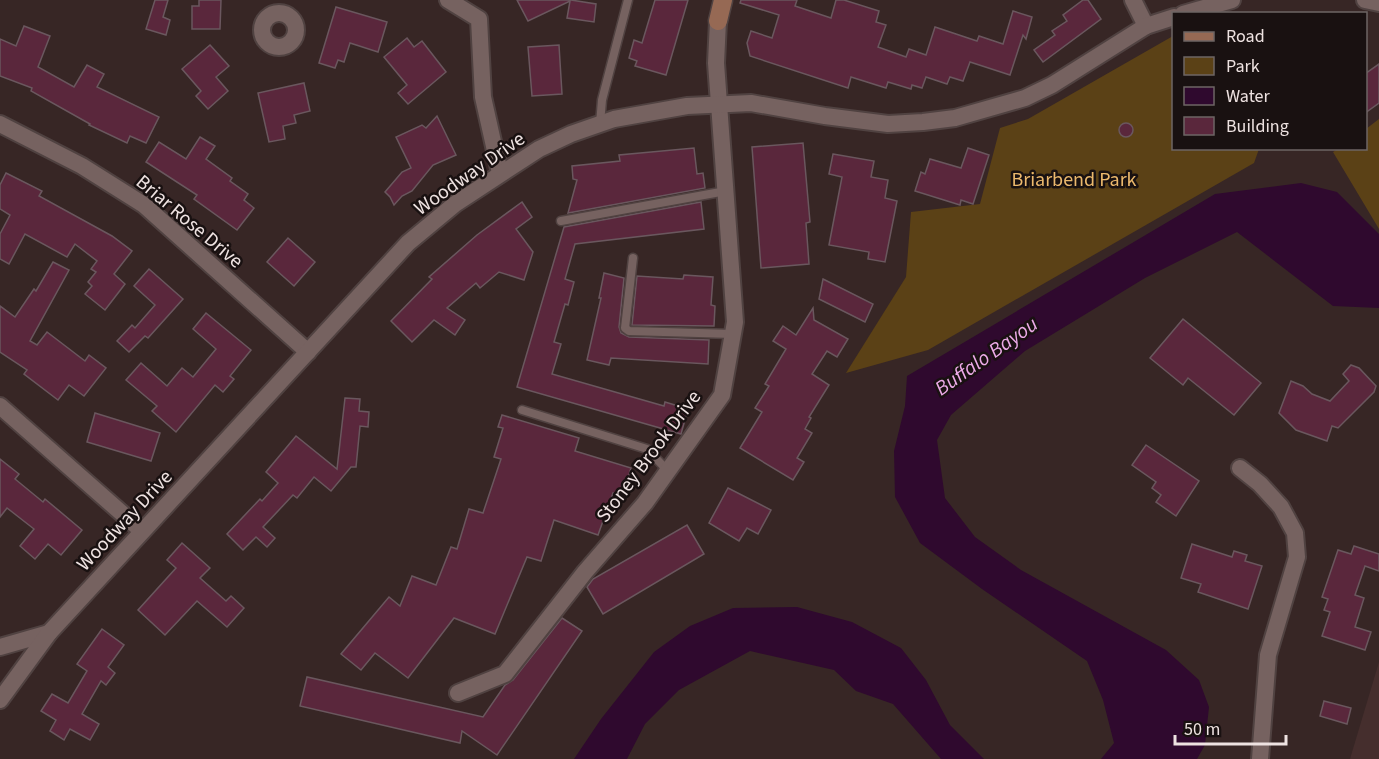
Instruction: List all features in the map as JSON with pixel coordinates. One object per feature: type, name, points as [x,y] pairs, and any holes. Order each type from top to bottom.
[{"type":"street","points":[[448,0],[479,19],[483,97],[500,173]]},
{"type":"street","name":"Stoney Brook Drive","points":[[458,693],[505,674],[585,572],[645,503],[722,395],[735,322],[716,63],[718,21],[723,0]]},
{"type":"street","points":[[1133,0],[1146,26]]},
{"type":"street","points":[[1190,12],[1232,0]]},
{"type":"street","points":[[1365,0],[1379,3]]},
{"type":"street","name":"Woodway Drive","points":[[0,700],[49,633],[408,243],[455,204],[539,149],[571,134],[614,119],[687,106],[751,103],[836,118],[888,124],[923,123],[955,118],[1026,98],[1052,85],[1146,26],[1172,17]]},
{"type":"street","name":"Briar Rose Drive","points":[[0,124],[82,166],[144,205],[308,352]]},
{"type":"street","points":[[0,406],[142,531]]},
{"type":"street","points":[[1240,468],[1260,484],[1281,507],[1295,533],[1297,557],[1268,655],[1260,759]]},
{"type":"street","points":[[0,646],[49,633]]},
{"type":"street","points":[[0,654],[10,660],[19,673]]},
{"type":"lane","points":[[600,124],[602,100],[628,0]]},
{"type":"lane","points":[[561,221],[726,191]]},
{"type":"lane","points":[[633,258],[625,328],[629,331],[733,334]]},
{"type":"lane","points":[[522,410],[647,449],[668,471]]},
{"type":"shaded area","points":[[1379,662],[1379,759],[1350,759]]},
{"type":"green space","name":"Briarbend Park","points":[[1172,37],[1172,150],[1259,150],[1254,163],[928,350],[846,373],[906,277],[911,212],[980,204],[1000,128],[1028,119]]},
{"type":"green space","points":[[1379,119],[1379,229],[1333,152],[1336,150],[1367,150],[1367,128]]},
{"type":"water","name":"Buffalo Bayou","points":[[1301,183],[1337,192],[1379,234],[1379,308],[1333,306],[1237,232],[1145,278],[1025,351],[951,415],[937,440],[945,498],[975,537],[1021,570],[1166,650],[1199,680],[1209,707],[1205,745],[1197,759],[1101,759],[1114,743],[1103,700],[1087,661],[920,543],[895,497],[894,451],[905,406],[907,376],[1215,194]]},
{"type":"water","points":[[797,607],[852,622],[901,648],[926,680],[950,725],[984,759],[941,759],[893,704],[856,691],[834,670],[750,651],[679,690],[645,724],[627,759],[574,759],[601,719],[654,652],[690,626],[733,608]]},
{"type":"building","points":[[155,0],[168,0],[163,17],[170,20],[166,35],[146,29]]},
{"type":"building","points":[[199,0],[221,0],[220,29],[192,29],[192,6],[199,6]]},
{"type":"building","points":[[517,0],[571,0],[596,4],[594,22],[567,18],[570,1],[528,21]]},
{"type":"building","points":[[655,0],[688,0],[666,75],[635,66],[637,61],[629,58],[634,40],[642,43]]},
{"type":"building","points":[[741,0],[797,0],[795,6],[831,18],[836,0],[844,0],[879,11],[876,22],[886,25],[878,47],[906,57],[909,49],[926,55],[935,27],[977,41],[979,36],[1003,44],[1013,11],[1032,17],[1026,39],[1023,35],[1010,75],[970,62],[963,81],[950,77],[947,84],[926,77],[922,88],[912,85],[911,89],[888,82],[886,88],[851,77],[848,88],[750,56],[747,43],[751,31],[772,38],[779,15],[740,3]]},
{"type":"building","points":[[1083,0],[1088,0],[1101,19],[1043,62],[1034,50],[1055,35],[1052,31],[1067,21],[1063,15]]},
{"type":"building","points":[[336,7],[387,22],[378,52],[350,43],[344,62],[338,60],[335,68],[319,63]]},
{"type":"building","points":[[24,26],[50,36],[38,67],[74,87],[87,65],[104,74],[97,87],[159,117],[146,143],[130,136],[127,143],[89,125],[31,91],[32,88],[0,76],[0,39],[16,46]]},
{"type":"building","points":[[407,38],[414,47],[422,41],[446,72],[408,104],[398,93],[407,85],[384,57]]},
{"type":"building","points":[[210,45],[229,66],[216,77],[228,91],[208,109],[196,96],[201,91],[182,69]]},
{"type":"building","points":[[559,45],[562,94],[532,96],[528,47]]},
{"type":"building","points":[[1379,64],[1379,103],[1367,112],[1367,73]]},
{"type":"building","points":[[304,83],[310,111],[294,115],[296,123],[283,126],[285,139],[269,142],[258,93]]},
{"type":"building","points":[[437,116],[456,155],[433,165],[412,191],[402,196],[394,205],[385,192],[402,172],[411,168],[396,137],[422,125],[426,128]]},
{"type":"building","points":[[1126,123],[1131,125],[1133,130],[1131,135],[1126,137],[1121,135],[1119,130],[1121,125]]},
{"type":"building","points":[[200,137],[215,146],[206,159],[232,178],[230,181],[248,194],[244,200],[254,208],[237,230],[194,199],[197,195],[146,162],[159,142],[186,159]]},
{"type":"building","points":[[803,143],[810,222],[806,223],[809,264],[761,268],[752,147]]},
{"type":"building","points":[[694,148],[697,174],[703,173],[705,188],[568,213],[577,180],[573,179],[572,166],[620,161],[619,155]]},
{"type":"building","points":[[968,148],[989,155],[973,204],[961,200],[960,205],[915,191],[921,172],[925,174],[930,159],[961,168]]},
{"type":"building","points":[[833,154],[874,161],[871,177],[888,180],[885,198],[897,201],[885,262],[868,259],[869,252],[829,245],[842,177],[829,174]]},
{"type":"building","points":[[6,173],[42,191],[39,196],[112,236],[132,251],[114,274],[125,284],[105,310],[85,294],[92,286],[88,282],[96,272],[91,269],[97,261],[75,244],[67,257],[25,234],[9,264],[0,259],[0,234],[10,215],[0,209],[0,185]]},
{"type":"building","points":[[522,202],[532,217],[516,229],[533,252],[524,280],[499,272],[480,288],[476,283],[447,308],[465,320],[455,335],[434,320],[412,342],[391,321],[432,279],[429,277],[477,235]]},
{"type":"building","points":[[701,202],[704,229],[575,244],[565,279],[574,282],[554,342],[561,344],[552,374],[664,406],[665,402],[688,409],[681,434],[517,387],[564,227]]},
{"type":"building","points":[[288,238],[315,262],[294,286],[267,262]]},
{"type":"building","points":[[53,262],[69,270],[30,341],[37,345],[47,332],[85,361],[89,355],[106,368],[84,396],[69,385],[58,400],[24,374],[27,370],[0,352],[0,306],[15,317],[34,289],[36,291]]},
{"type":"building","points":[[149,269],[183,299],[148,338],[145,336],[129,352],[117,341],[132,325],[135,328],[155,305],[134,286]]},
{"type":"building","points":[[604,273],[624,278],[619,327],[621,333],[629,337],[709,340],[708,364],[611,358],[609,365],[587,360],[601,298],[599,298]]},
{"type":"building","points":[[684,275],[713,277],[711,305],[715,306],[714,326],[632,325],[637,276],[683,279]]},
{"type":"building","points":[[823,279],[873,304],[865,322],[819,299]]},
{"type":"building","points":[[813,308],[814,320],[848,339],[837,357],[827,351],[812,374],[829,385],[809,417],[811,418],[805,429],[812,433],[797,458],[804,462],[793,480],[740,448],[762,412],[755,408],[769,386],[765,384],[786,349],[773,341],[783,326],[796,335]]},
{"type":"building","points":[[206,313],[251,350],[230,376],[234,379],[223,392],[215,385],[176,432],[152,411],[157,406],[126,380],[141,363],[167,386],[182,368],[193,377],[216,349],[193,329]]},
{"type":"building","points":[[1183,319],[1261,383],[1234,415],[1188,378],[1183,385],[1150,358]]},
{"type":"building","points":[[1351,365],[1359,368],[1376,386],[1374,392],[1338,428],[1332,426],[1327,441],[1296,430],[1279,413],[1291,381],[1303,386],[1312,394],[1330,401],[1349,381],[1343,374]]},
{"type":"building","points":[[345,398],[360,399],[359,411],[369,412],[368,427],[360,426],[356,467],[351,467],[331,491],[314,477],[297,498],[293,495],[263,527],[275,538],[267,547],[256,537],[243,550],[227,534],[278,483],[266,472],[296,436],[337,469]]},
{"type":"building","points":[[95,413],[160,433],[151,461],[87,442]]},
{"type":"building","points":[[502,415],[579,438],[575,451],[631,468],[623,496],[613,493],[598,535],[554,520],[541,561],[527,557],[495,634],[454,618],[408,678],[375,653],[361,670],[341,654],[389,597],[400,606],[412,576],[436,585],[451,547],[457,549],[469,509],[483,513],[501,459],[494,457],[503,428],[498,427]]},
{"type":"building","points":[[1146,445],[1199,481],[1176,516],[1156,502],[1161,495],[1152,488],[1156,482],[1132,465]]},
{"type":"building","points":[[0,459],[19,474],[15,479],[43,502],[45,499],[82,530],[61,555],[48,544],[35,559],[20,546],[34,529],[7,508],[0,517]]},
{"type":"building","points":[[728,488],[771,510],[758,534],[747,528],[739,541],[709,523]]},
{"type":"building","points":[[687,525],[704,554],[603,614],[587,587],[593,579]]},
{"type":"building","points":[[182,543],[210,568],[200,578],[226,601],[231,596],[244,608],[227,627],[197,601],[165,635],[138,610],[176,568],[167,560]]},
{"type":"building","points":[[1192,544],[1232,557],[1234,551],[1247,555],[1245,561],[1262,566],[1248,609],[1198,592],[1201,584],[1181,578]]},
{"type":"building","points":[[1354,546],[1379,554],[1379,571],[1365,566],[1355,595],[1364,598],[1355,627],[1371,632],[1365,650],[1322,636],[1330,612],[1324,610],[1328,599],[1322,597],[1338,550],[1351,554]]},
{"type":"building","points":[[562,618],[582,631],[497,755],[462,731],[460,743],[300,706],[307,677],[483,717],[505,685],[513,680]]},
{"type":"building","points":[[102,629],[124,645],[108,667],[115,673],[106,685],[101,681],[82,714],[99,724],[90,740],[70,729],[64,740],[50,731],[56,720],[41,711],[52,694],[68,703],[87,671],[77,664]]},
{"type":"building","points":[[1324,701],[1351,708],[1347,724],[1320,716]]}]
